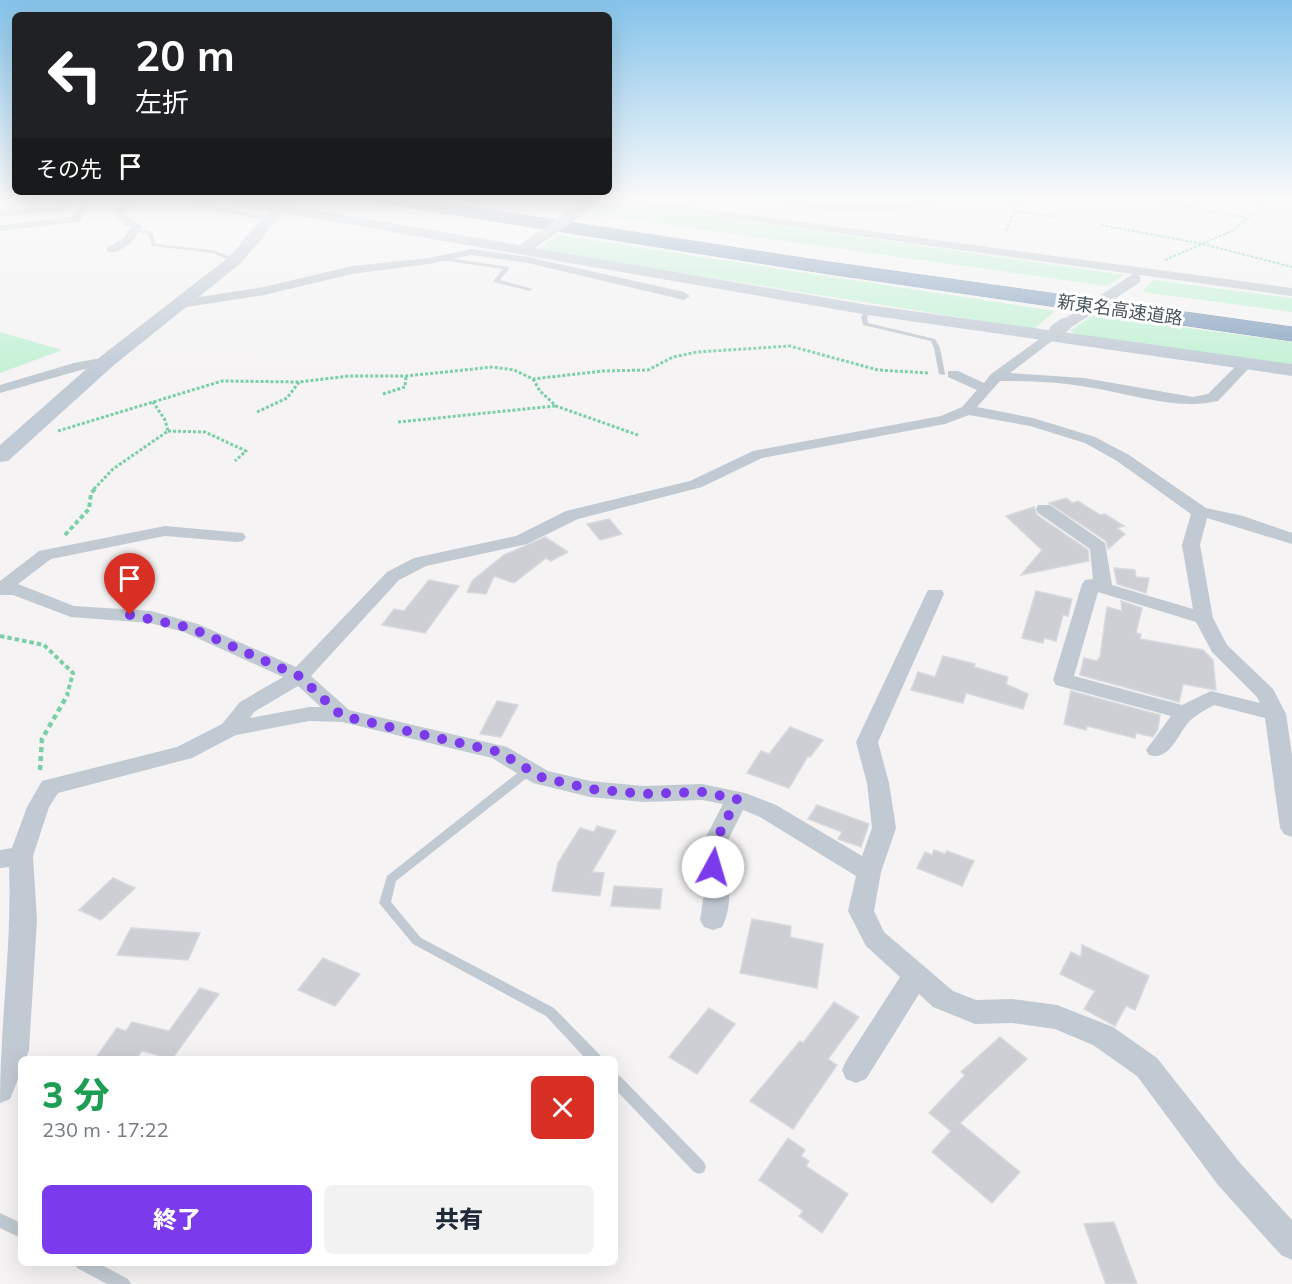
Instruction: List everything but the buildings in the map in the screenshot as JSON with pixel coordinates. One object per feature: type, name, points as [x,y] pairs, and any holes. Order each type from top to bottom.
[{"type":"highway","name":"新東名高速道路","points":[[769,258],[1292,334]]},
{"type":"highway","name":"新東名高速道路","points":[[868,258],[1292,320]]},
{"type":"street","points":[[180,304],[264,291],[352,270],[446,258]]},
{"type":"street","points":[[525,258],[684,296]]},
{"type":"street","points":[[548,258],[868,310],[1051,334],[1292,370]]},
{"type":"street","points":[[1019,258],[1140,276],[1292,292]]},
{"type":"street","points":[[0,456],[9,439],[235,260]]},
{"type":"street","points":[[230,729],[247,707],[299,676],[385,583],[393,576],[420,562],[521,540],[572,515],[696,484],[758,454],[945,420],[967,410],[990,383],[1051,334],[1140,276]]},
{"type":"street","points":[[0,388],[79,366],[107,361]]},
{"type":"street","points":[[948,374],[990,383],[1038,377],[1084,382],[1193,401],[1214,399],[1246,364]]},
{"type":"street","points":[[967,410],[1033,422],[1090,440],[1123,458],[1200,512],[1237,520],[1292,539]]},
{"type":"street","points":[[1044,509],[1100,547],[1102,588]]},
{"type":"street","points":[[1200,512],[1191,545],[1203,618],[1219,648],[1266,694],[1275,714],[1292,828]]},
{"type":"street","points":[[0,589],[45,555],[165,531],[237,537]]},
{"type":"street","points":[[1185,713],[1063,681],[1091,584],[1203,618]]},
{"type":"street","points":[[0,589],[15,589],[71,611],[151,617],[191,628],[299,676],[342,716]]},
{"type":"street","points":[[935,594],[867,742],[878,783],[884,828],[869,872],[861,911],[875,939],[943,999],[975,1012],[1012,1011],[1057,1017],[1103,1036],[1130,1054],[1147,1067],[1229,1174],[1292,1244]]},
{"type":"street","points":[[1157,750],[1185,713],[1211,698],[1275,714]]},
{"type":"street","points":[[0,1090],[15,1050],[24,920],[10,857],[50,788],[184,753],[230,729],[309,714],[342,716],[499,752],[541,777],[590,789],[644,794],[702,792],[737,799],[768,810],[869,872]]},
{"type":"street","points":[[713,920],[718,880],[709,854],[737,799]]},
{"type":"street","points":[[856,1070],[916,975]]},
{"type":"lane","points":[[229,258],[235,260]]},
{"type":"lane","points":[[442,259],[507,268],[496,280],[530,289]]},
{"type":"lane","points":[[868,310],[864,317],[865,324],[933,340],[939,348],[938,364],[948,374]]},
{"type":"lane","points":[[529,770],[391,879],[385,903],[417,941],[550,1012],[592,1056]]},
{"type":"lane","points":[[618,1083],[699,1167]]},
{"type":"lane","points":[[0,1221],[18,1230]]},
{"type":"lane","points":[[88,1266],[123,1284]]},
{"type":"path","points":[[1140,276],[1167,258]]},
{"type":"path","points":[[1257,258],[1292,267]]},
{"type":"path","points":[[54,432],[222,381],[299,382],[349,376],[406,376],[492,367],[514,370],[533,378],[648,370],[674,357],[697,352],[790,346],[878,370],[948,374]]},
{"type":"path","points":[[383,394],[405,387],[406,376]]},
{"type":"path","points":[[533,378],[539,393],[562,411],[613,424],[638,435]]},
{"type":"path","points":[[257,412],[288,398],[299,382]]},
{"type":"path","points":[[153,402],[165,420],[168,431]]},
{"type":"path","points":[[398,422],[555,406]]},
{"type":"path","points":[[59,552],[63,537],[89,509],[91,493],[113,470],[168,431],[205,432],[246,451],[235,461]]},
{"type":"path","points":[[0,636],[44,645],[73,673],[67,696],[42,740],[38,807]]},
{"type":"green space","points":[[587,258],[708,258],[1055,311],[1034,329]]},
{"type":"green space","points":[[906,258],[1004,258],[1124,275],[1107,286]]},
{"type":"green space","points":[[1153,280],[1292,298],[1292,312],[1142,292]]},
{"type":"green space","points":[[1093,315],[1292,342],[1292,367],[1080,336],[1070,331]]},
{"type":"green space","points":[[0,332],[62,350],[0,373]]},
{"type":"route","points":[[130,615],[151,617],[191,628],[299,676],[342,716],[499,752],[541,777],[590,789],[644,794],[702,792],[737,799],[709,854],[713,867]]}]
